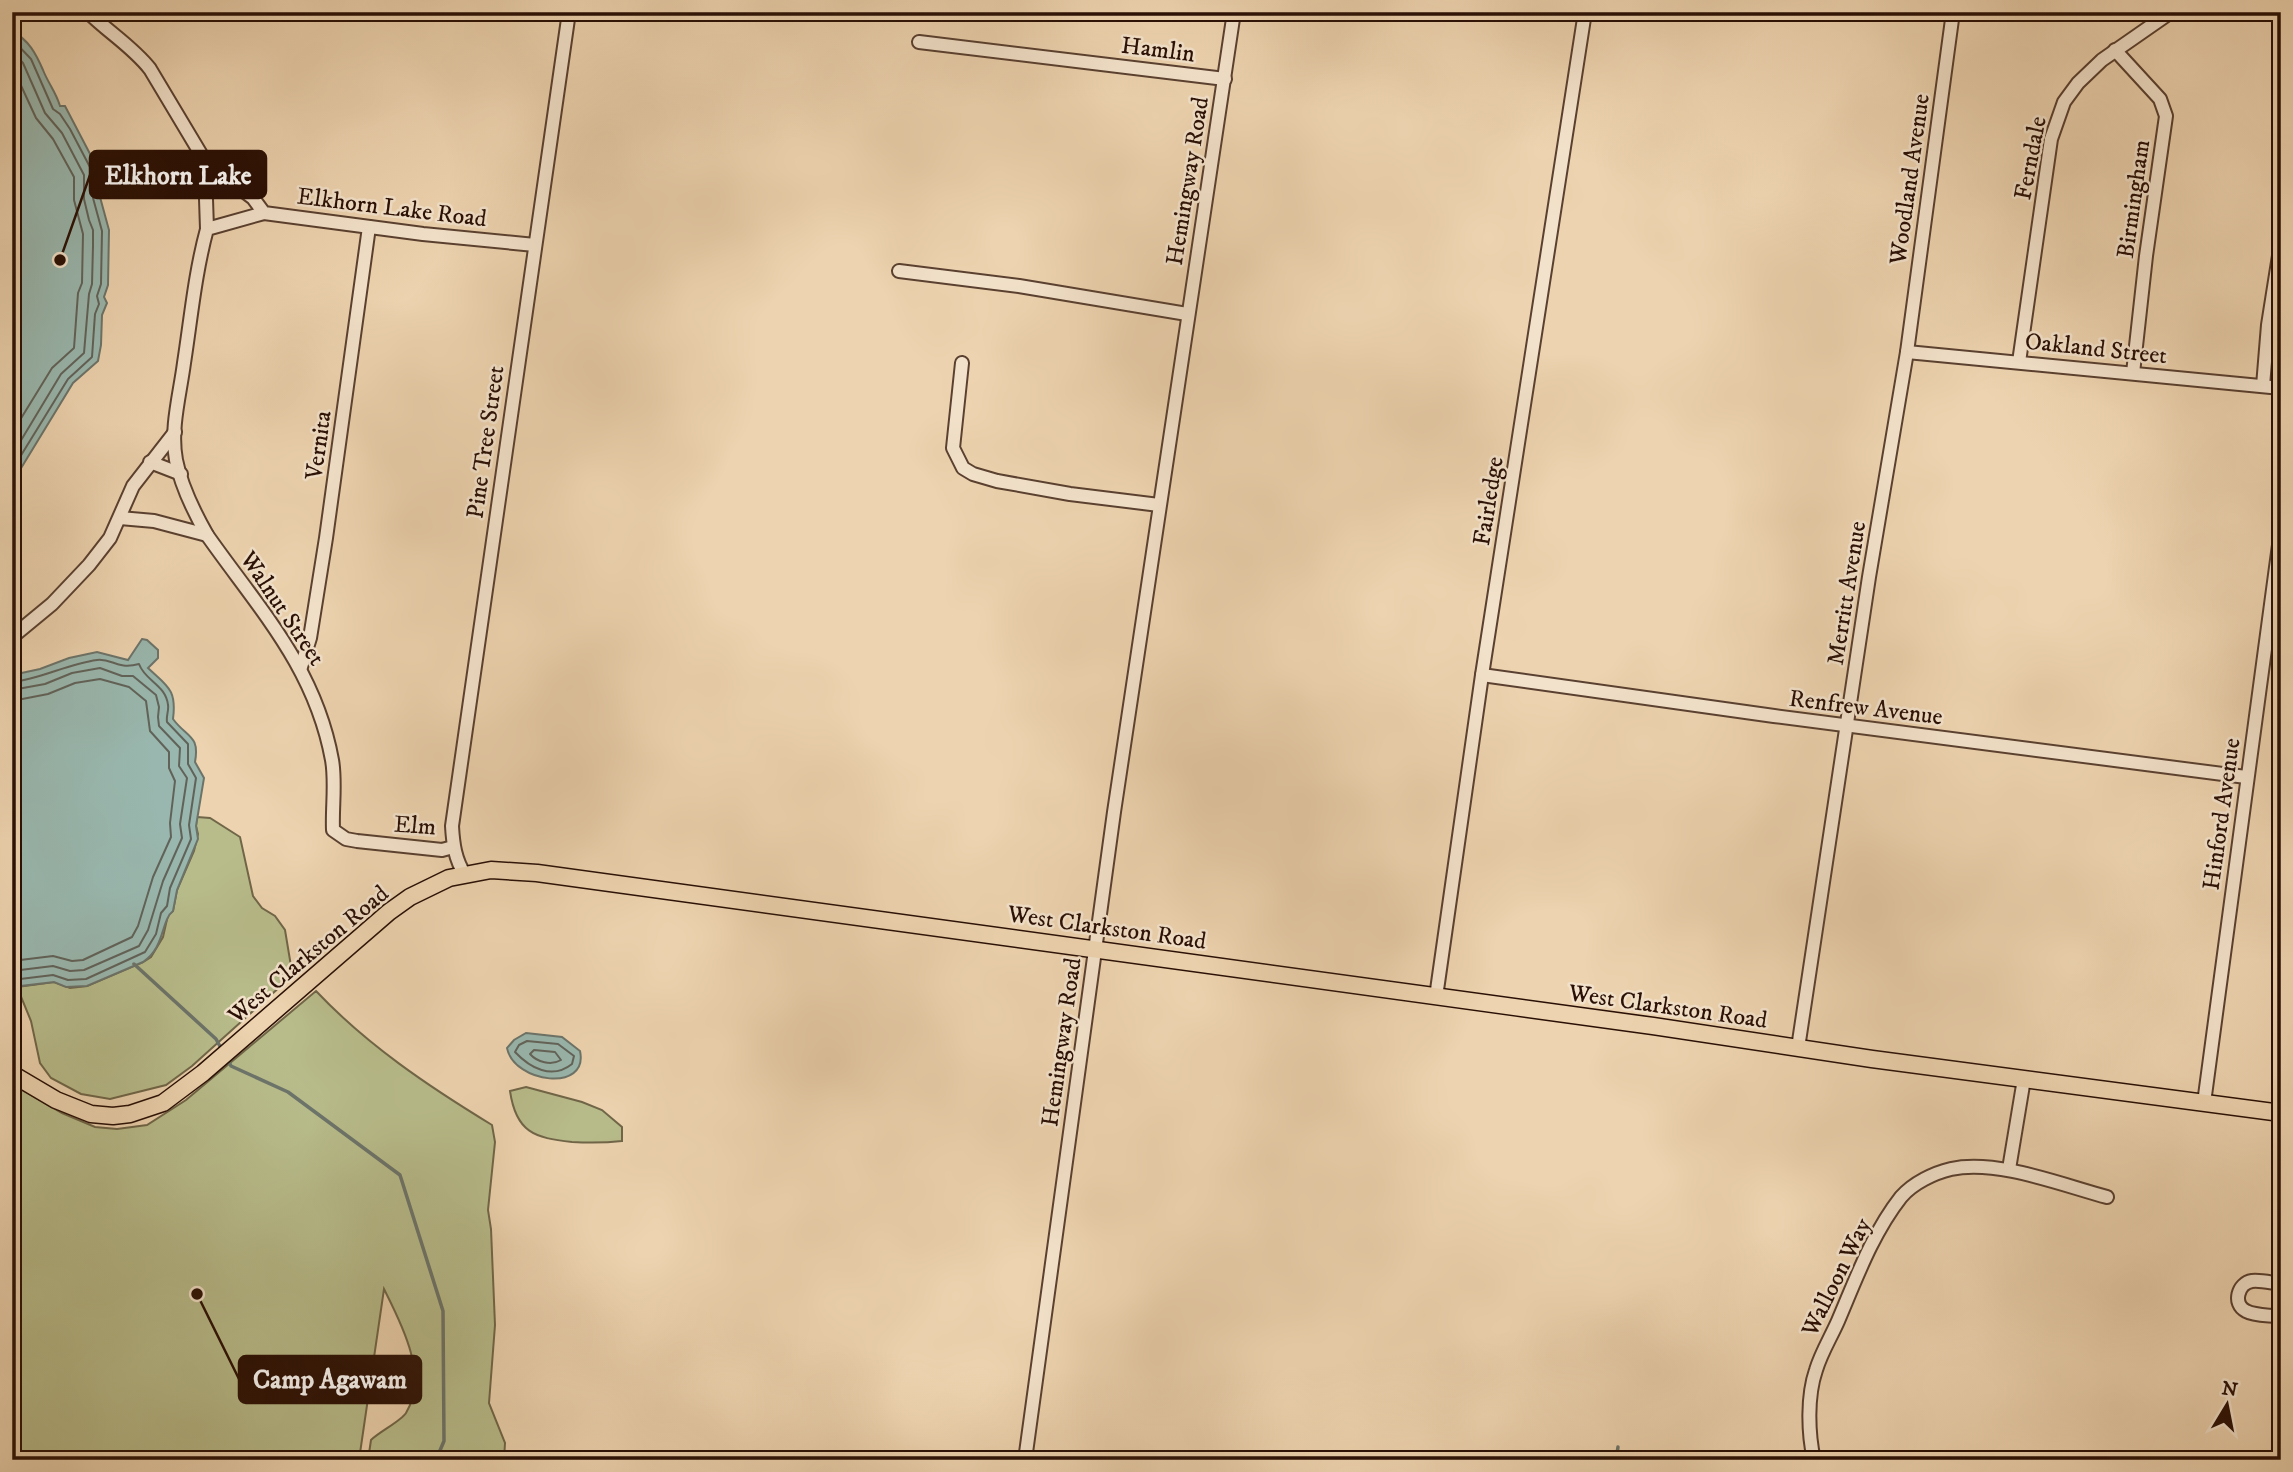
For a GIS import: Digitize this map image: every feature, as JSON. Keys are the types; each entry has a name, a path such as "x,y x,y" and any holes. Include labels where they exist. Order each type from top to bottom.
{"main road":[{"name":"West Clarkston Road","path":"12,1074 56,1100 91,1114 130,1114 163,1103 203,1073 389,912 420,891 449,878 491,870 537,873 1095,949 2281,1114"}],"street":[{"name":"Elkhorn Lake Road","path":"88,12 124,45 139,54 211,171 253,198 264,213 535,245"},
{"name":"Pine Tree Street","path":"465,875 458,864 453,847 452,826 569,12"},
{"name":"Hemingway Road","path":"1025,1460 1159,505 1234,12"},
{"name":"Fairledge","path":"1436,997 1482,675 1585,12"},
{"name":"Woodland Avenue","path":"1907,352 1953,12"},
{"name":"Ferndale","path":"2019,362 2051,139 2064,102 2078,83 2115,50 2171,12"},
{"name":"Hamlin","path":"919,42 1225,79"},
{"name":"Birmingham","path":"2115,50 2160,99 2166,116 2133,373"},
{"name":"Walnut Street","path":"211,171 206,199 207,229 195,281 174,443 181,474 196,516 207,535 292,651 313,694 333,762 333,830 346,839 375,843"},
{"path":"207,229 264,213"},
{"name":"Vernita","path":"301,667 310,638 326,538 369,226"},
{"path":"2263,386 2268,325 2281,243"},
{"path":"899,271 1019,286 1188,314"},
{"name":"Oakland Street","path":"1907,352 2281,388"},
{"name":"Merritt Avenue","path":"1798,1048 1869,577 1907,352"},
{"path":"962,363 953,448 963,468 997,481 1070,494 1159,505"},
{"path":"12,637 51,604 89,565 110,538 134,486 150,462 176,432"},
{"path":"150,462 181,474"},
{"path":"120,518 154,521 207,535"},
{"name":"Hinford Avenue","path":"2204,1103 2281,530"},
{"name":"Renfrew Avenue","path":"1482,675 2246,777"},
{"name":"Elm","path":"375,843 442,849 453,847"},
{"path":"2009,1169 2024,1079"},
{"name":"Walloon Way","path":"1814,1460 1810,1426 1816,1371 1871,1244 1902,1197 1914,1185 1949,1169 1968,1166 2009,1169 2108,1198"},
{"path":"2281,1284 2255,1280 2247,1282 2238,1295 2239,1304 2246,1311 2281,1317"}],"green space":[{"path":"197,817 210,818 240,837 253,896 262,908 275,916 285,930 292,972 282,985 192,1066 166,1085 110,1099 81,1094 51,1078 40,1063 31,1021 17,987 54,982 70,988 87,986 151,957 163,937 168,915 173,911 177,890 194,851 198,834"},
{"path":"316,991 356,1029 399,1064 492,1125 495,1142 488,1210 495,1325 489,1403 505,1443 504,1460 368,1460 371,1440 406,1413 415,1382 410,1350 384,1289 359,1460 12,1460 12,1084 62,1113 95,1127 117,1129 147,1125 186,1100"},
{"path":"526,1087 602,1110 622,1127 622,1141 572,1142 537,1135 522,1124 513,1105 510,1091"}],"water":[{"path":"12,31 35,53 60,106 65,106 100,173 100,197 109,230 108,285 104,297 107,303 102,315 98,361 73,383 12,483"},
{"path":"142,639 158,650 158,658 148,668 172,694 173,719 194,742 195,762 204,778 196,826 198,839 177,890 173,911 155,949 143,962 87,986 66,987 54,982 12,987 12,675 97,652 128,660"},
{"path":"526,1033 562,1037 580,1051 580,1064 573,1073 563,1078 536,1075 523,1069 513,1060 507,1048"}],"waterway":[{"path":"134,964 216,1039 222,1050"},
{"path":"228,1060 231,1066 288,1092 400,1175 443,1311 444,1441 436,1460"},
{"path":"1616,1460 1618,1447"}],"place":[{"name":"Elkhorn Lake","path":"60,260"},
{"name":"Camp Agawam","path":"197,1294"}]}
